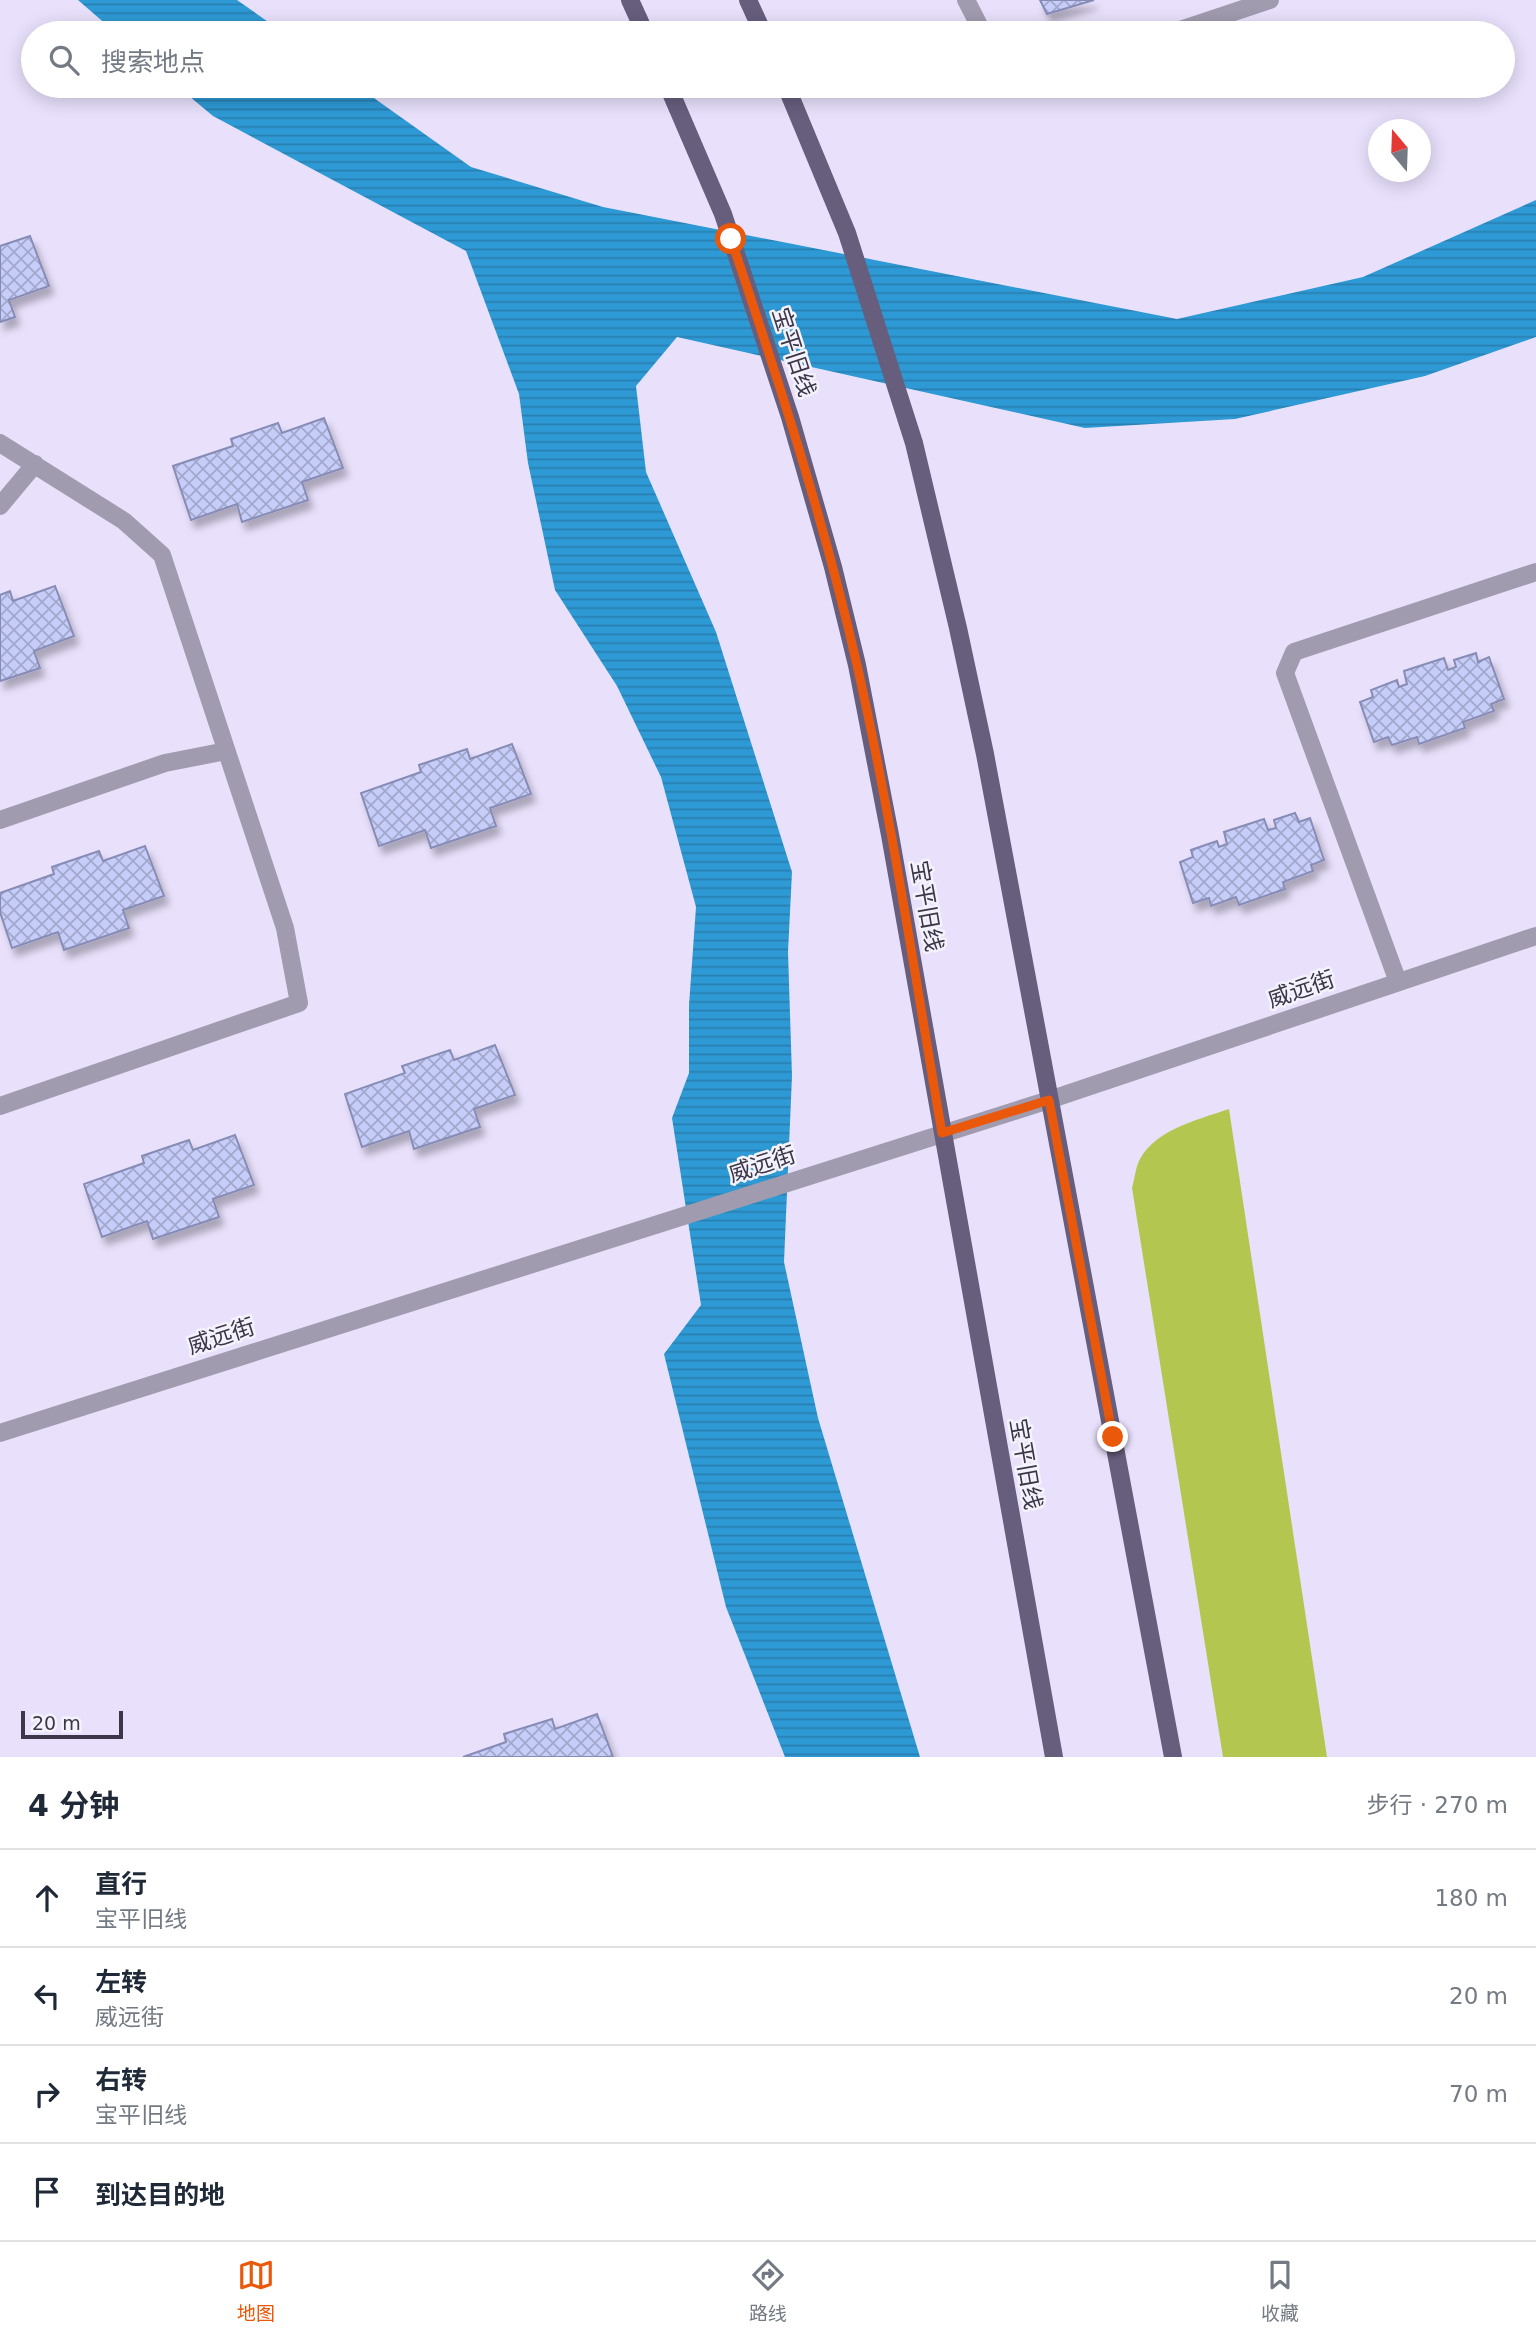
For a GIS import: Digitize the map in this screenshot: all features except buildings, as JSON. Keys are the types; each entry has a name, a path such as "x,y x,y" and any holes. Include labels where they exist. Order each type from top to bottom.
{"main road":[{"path":"630,0 640,21"},
{"path":"748,0 757,21"},
{"name":"宝平旧线","path":"673,98 723,214 790,417 858,665 1054,1757"},
{"path":"791,98 847,233 914,443 958,628 982,741 1173,1757"}],"street":[{"path":"966,0 977,21"},
{"path":"1207,21 1270,0"},
{"path":"0,443 124,521 162,555 285,928 299,1003 0,1106"},
{"path":"0,506 35,464"},
{"path":"1398,982 1285,673 1294,652 1536,572"},
{"path":"0,820 165,763 226,751"},
{"name":"威远街","path":"0,1433 1049,1100 1536,936"}],"green space":[{"path":"1229,1109 1327,1757 1223,1757 1132,1188 1143,1154 1163,1135"}],"water":[{"path":"78,0 237,0 267,21 102,21"},
{"path":"191,98 374,98 471,167 603,207 1177,319 1363,277 1536,200 1536,337 1425,376 1235,419 1085,428 677,337 636,386 646,472 716,632 792,872 788,952 792,1076 784,1262 818,1418 920,1757 785,1757 726,1607 664,1354 701,1305 672,1118 689,1073 689,1005 696,907 661,777 617,686 555,590 528,463 519,394 466,251 213,116"}],"route":[{"path":"731,239 790,417 858,665 942,1133 1049,1100 1113,1437"}]}
